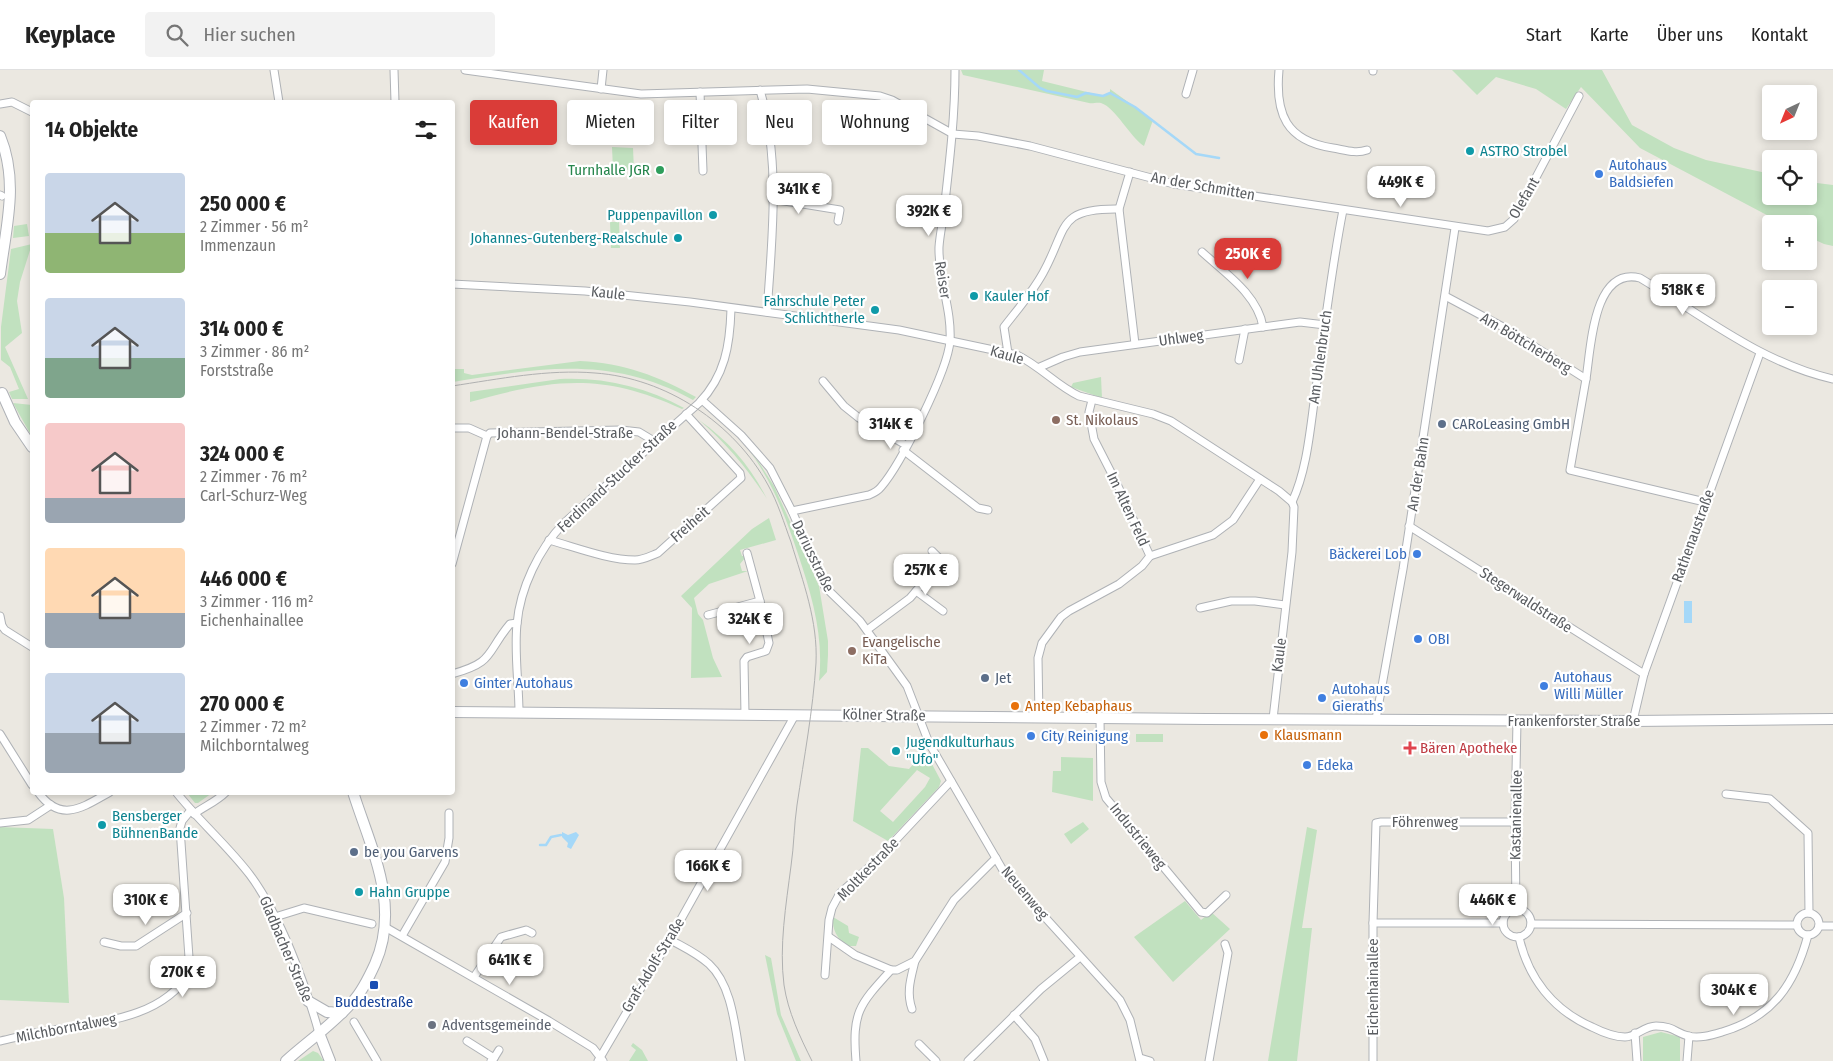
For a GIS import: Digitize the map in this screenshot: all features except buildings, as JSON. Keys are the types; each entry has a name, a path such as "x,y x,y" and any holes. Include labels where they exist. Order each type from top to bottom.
{"main road":[{"path":"0,136 8,162 11,191 0,274"},
{"path":"2,393 15,422 30,444"},
{"name":"Kölner Straße","path":"455,712 1315,720"},
{"name":"Frankenforster Straße","path":"1315,720 1633,721 1833,719"},
{"path":"286,1061 355,1000 377,959 385,928 384,895 380,870 354,795"},
{"path":"308,1001 327,1012 342,1013"},
{"path":"319,1033 330,1061"}],"street":[{"path":"274,70 279,100"},
{"path":"394,70 395,100"},
{"path":"465,70 642,94 807,89 880,96 892,100 952,134"},
{"path":"600,89 602,70"},
{"name":"Reiser","path":"792,511 872,494 884,484 937,386 946,362 950,341 939,245 952,134 956,70"},
{"path":"1186,94 1193,70"},
{"path":"1280,70 1278,84 1282,114 1295,135 1318,146 1359,153 1367,150"},
{"path":"760,90 768,118 772,151 767,312"},
{"path":"700,92 703,171"},
{"name":"Olefant","path":"1455,228 1494,231 1510,223 1518,212 1579,96"},
{"path":"0,104 12,102 30,111"},
{"name":"An der Schmitten","path":"952,134 978,136 1030,146 1174,184 1455,228"},
{"path":"1130,172 1119,209 1135,344"},
{"path":"772,199 840,210 838,221"},
{"path":"1008,353 1004,327 1042,274 1063,228 1071,217 1080,212 1096,209 1119,209"},
{"name":"Am Uhlenbruch","path":"1292,502 1303,468 1325,325 1331,272 1343,210"},
{"name":"An der Bahn","path":"1376,720 1446,297 1455,228"},
{"path":"1202,252 1252,298 1261,313 1264,326"},
{"path":"1586,379 1602,297 1610,285 1624,277 1640,278 1760,353 1797,368 1833,379"},
{"name":"Kaule","path":"455,284 611,293 899,330 1008,353 1040,368 1068,390 1092,400 1153,414 1171,421 1292,502 1295,514 1294,527 1273,719"},
{"name":"Am Böttcherberg","path":"1446,297 1505,328 1586,379 1570,470 1705,502"},
{"name":"Ferdinand-Stucker-Straße","path":"518,713 517,624 531,572 549,540 579,508 702,400 720,375 726,359 730,342 731,309"},
{"name":"Uhlweg","path":"1040,368 1063,356 1135,344 1300,322 1325,325"},
{"path":"1240,360 1245,329"},
{"name":"Rathenaustraße","path":"1633,721 1644,674 1760,353"},
{"path":"823,380 844,406 859,418 905,448 978,508 988,510"},
{"name":"Dariusstraße","path":"702,400 742,435 770,468 792,511 825,587 867,630 907,686 918,716"},
{"name":"Im Alten Feld","path":"1039,717 1038,658 1042,643 1061,617 1119,584 1142,566 1150,556 1094,439 1089,412 1092,400"},
{"name":"Freiheit","path":"549,540 598,554 635,560 646,558 658,552 730,490 741,478 740,473 686,414"},
{"path":"455,428 469,428 487,436"},
{"name":"Johann-Bendel-Straße","path":"455,553 487,436 493,431 621,430 639,432 654,441"},
{"path":"1150,556 1213,535 1233,520 1260,479"},
{"name":"Stegerwaldstraße","path":"1409,526 1644,674"},
{"path":"867,630 916,591 942,561 932,551"},
{"path":"745,715 744,662 747,657 765,652 769,643 747,553"},
{"path":"916,591 943,611"},
{"path":"708,615 725,608 760,601"},
{"path":"1200,608 1231,601 1255,601 1285,605"},
{"path":"0,616 1,627 30,646"},
{"path":"455,673 474,668 487,659 510,624 517,624"},
{"name":"Graf-Adolf-Straße","path":"600,1060 616,1028 669,939 795,715"},
{"name":"Neuenweg","path":"918,716 928,742 996,858 1014,884 1120,1000 1130,1020 1140,1060"},
{"name":"Industrieweg","path":"1100,719 1100,782 1106,798 1201,912 1207,913 1226,895"},
{"name":"Kastanienallee","path":"1516,908 1514,822 1517,720"},
{"path":"0,734 30,782"},
{"name":"Moltkestraße","path":"825,975 832,908 840,893 876,861 951,781"},
{"path":"1726,794 1770,799 1808,833 1809,913"},
{"path":"41,795 51,806 69,812 104,795"},
{"name":"Gladbacher Straße","path":"178,795 249,873 275,917 319,1033"},
{"path":"192,812 212,805 223,795"},
{"path":"0,823 28,820 51,806"},
{"name":"Milchborntalweg","path":"0,1041 39,1032 114,1020 149,1009 169,996 183,983 190,972 180,828 182,821 192,812"},
{"path":"402,936 445,862 449,838 449,813"},
{"name":"Föhrenweg","path":"1373,923 1376,823 1514,822"},
{"path":"912,1009 908,999 915,961 954,900 996,858"},
{"path":"275,917 304,908 372,924"},
{"path":"1516,908 1527,913 1531,924 1527,933 1519,937 1509,934 1503,924 1506,915 1516,908"},
{"path":"104,942 121,946 136,946 187,912"},
{"path":"1809,913 1817,917 1819,926 1815,933 1808,935 1800,932 1796,924 1799,917 1809,913"},
{"name":"Eichenhainallee","path":"1373,1061 1373,923 1503,924"},
{"path":"1531,924 1796,924"},
{"path":"1819,926 1833,926"},
{"path":"385,928 474,977 593,1048 600,1060"},
{"path":"474,977 501,937 526,930 532,933"},
{"path":"1519,937 1522,952 1534,978 1551,1000 1564,1012 1604,1033 1622,1037 1653,1026 1666,1026 1688,1036 1707,1036 1734,1028 1763,1012 1778,999 1793,980 1801,961 1808,935"},
{"path":"829,937 855,955 891,970 897,970 915,961"},
{"path":"669,939 699,956 714,970 720,979 727,993 741,1061"},
{"path":"1209,1061 1228,953 1225,944"},
{"path":"968,1061 1041,989 1080,957"},
{"path":"856,1061 855,1031 859,1010 891,970"},
{"path":"1014,1015 1035,1039 1044,1061"},
{"path":"354,1022 377,1061"},
{"path":"1635,1033 1637,1061"},
{"path":"1687,1061 1688,1036"},
{"path":"467,1041 492,1059 499,1050"},
{"path":"919,1044 936,1061"},
{"path":"1140,1060 1150,1061"}],"green space":[{"path":"961,70 1044,70 1042,81 1103,96 1110,93 1110,89 1153,120 1144,146 1133,136 1112,110 1101,103 1089,103 963,75"},
{"path":"1452,70 1602,70 1632,125 1674,148 1706,160 1762,172 1762,205 1817,205 1817,183 1833,185 1833,246 1817,241 1817,215 1767,215 1640,148 1581,87 1566,109 1536,89 1496,77 1477,95"},
{"path":"612,147 633,148 634,170 613,170"},
{"path":"610,222 619,222 620,248 611,248"},
{"path":"27,224 29,236 13,238 14,226"},
{"path":"30,244 17,301 22,333 5,347 28,399 12,399 9,392 19,389 10,367 1,360 1,327 11,249"},
{"path":"580,361 596,362 640,372 696,397 693,400 663,386 633,376 575,369 516,373 455,382 455,369 464,369 464,373 472,375"},
{"path":"1101,377 1102,398 1071,387 1073,383"},
{"path":"560,379 593,380 624,385 655,394 684,408 682,409 627,389 601,384 577,383 526,388 470,402 470,392"},
{"path":"13,403 30,405 30,433"},
{"path":"699,420 738,455 754,476 767,499 736,457"},
{"path":"745,445 774,486 819,586 828,641 828,655 827,672 819,681 820,648 816,616 803,570 788,525 770,484"},
{"path":"769,518 776,540 740,550 742,556 745,556 740,564 742,571 748,571 709,584 694,598 698,614 703,620 713,658 722,677 691,678 692,608 681,596 752,529"},
{"path":"1136,734 1163,734 1163,742 1136,742"},
{"path":"861,748 868,748 889,766 909,769 925,751 941,781 939,787 888,841 853,821","holes":["917,770 930,778 925,787 893,822 880,811"]},
{"path":"1061,757 1093,758 1093,801 1052,792 1053,771 1061,771"},
{"path":"189,795 209,795 198,803 195,803"},
{"path":"1083,822 1089,829 1071,844 1064,834"},
{"path":"0,827 53,829 64,898 69,1003 0,1000"},
{"path":"1307,827 1317,830 1302,928 1312,928 1297,1061 1268,1061"},
{"path":"1185,901 1201,920 1211,912 1230,929 1173,982 1134,937"},
{"path":"833,917 848,926 849,933 859,937 856,946 847,946 840,940 834,930"},
{"path":"765,955 771,958 781,1015 801,1061 796,1061 777,1014"},
{"path":"1661,1032 1680,1037 1680,1061 1643,1061 1643,1037"},
{"path":"633,1043 642,1050 648,1061 629,1061 636,1050 631,1046"},
{"path":"313,1051 318,1053 324,1061 298,1061"}],"water":[{"path":"1684,601 1692,601 1692,623 1684,623"},
{"path":"562,832 568,835 576,832 579,835 571,849 567,847 568,843 562,837"}],"waterway":[{"path":"1019,70 1040,88 1047,91 1077,97 1086,93 1103,96 1110,93 1135,107 1196,154 1219,158"},
{"path":"540,845 546,845 551,837 561,835"}],"tram line":[{"path":"455,386 524,375 559,372 595,373 647,384 672,394 717,424 737,442 754,463 768,485 791,542 805,587 815,632 816,663 813,698 796,813 782,955 784,985 788,1005 812,1061"}],"place":[{"name":"ASTRO Strobel","path":"1470,151"},
{"name":"Turnhalle JGR","path":"660,170"},
{"name":"Autohaus Baldsiefen","path":"1599,174"},
{"name":"Puppenpavillon","path":"713,215"},
{"name":"Johannes-Gutenberg-Realschule","path":"678,238"},
{"name":"Kauler Hof","path":"974,296"},
{"name":"Fahrschule Peter Schlichtherle","path":"875,310"},
{"name":"St. Nikolaus","path":"1056,420"},
{"name":"CARoLeasing GmbH","path":"1442,424"},
{"name":"Bäckerei Lob","path":"1417,554"},
{"name":"OBI","path":"1418,639"},
{"name":"Evangelische KiTa","path":"852,651"},
{"name":"Jet","path":"985,678"},
{"name":"Ginter Autohaus","path":"464,683"},
{"name":"Autohaus Willi Müller","path":"1544,686"},
{"name":"Autohaus Gieraths","path":"1322,698"},
{"name":"Antep Kebaphaus","path":"1015,706"},
{"name":"Klausmann","path":"1264,735"},
{"name":"City Reinigung","path":"1031,736"},
{"name":"Bären Apotheke","path":"1410,748"},
{"name":"Jugendkulturhaus \"Ufo\"","path":"896,751"},
{"name":"Edeka","path":"1307,765"},
{"name":"Bensberger BühnenBande","path":"102,825"},
{"name":"be you Garvens","path":"354,852"},
{"name":"Hahn Gruppe","path":"359,892"},
{"name":"Buddestraße","path":"374,985"},
{"name":"Adventsgemeinde","path":"432,1025"}]}
